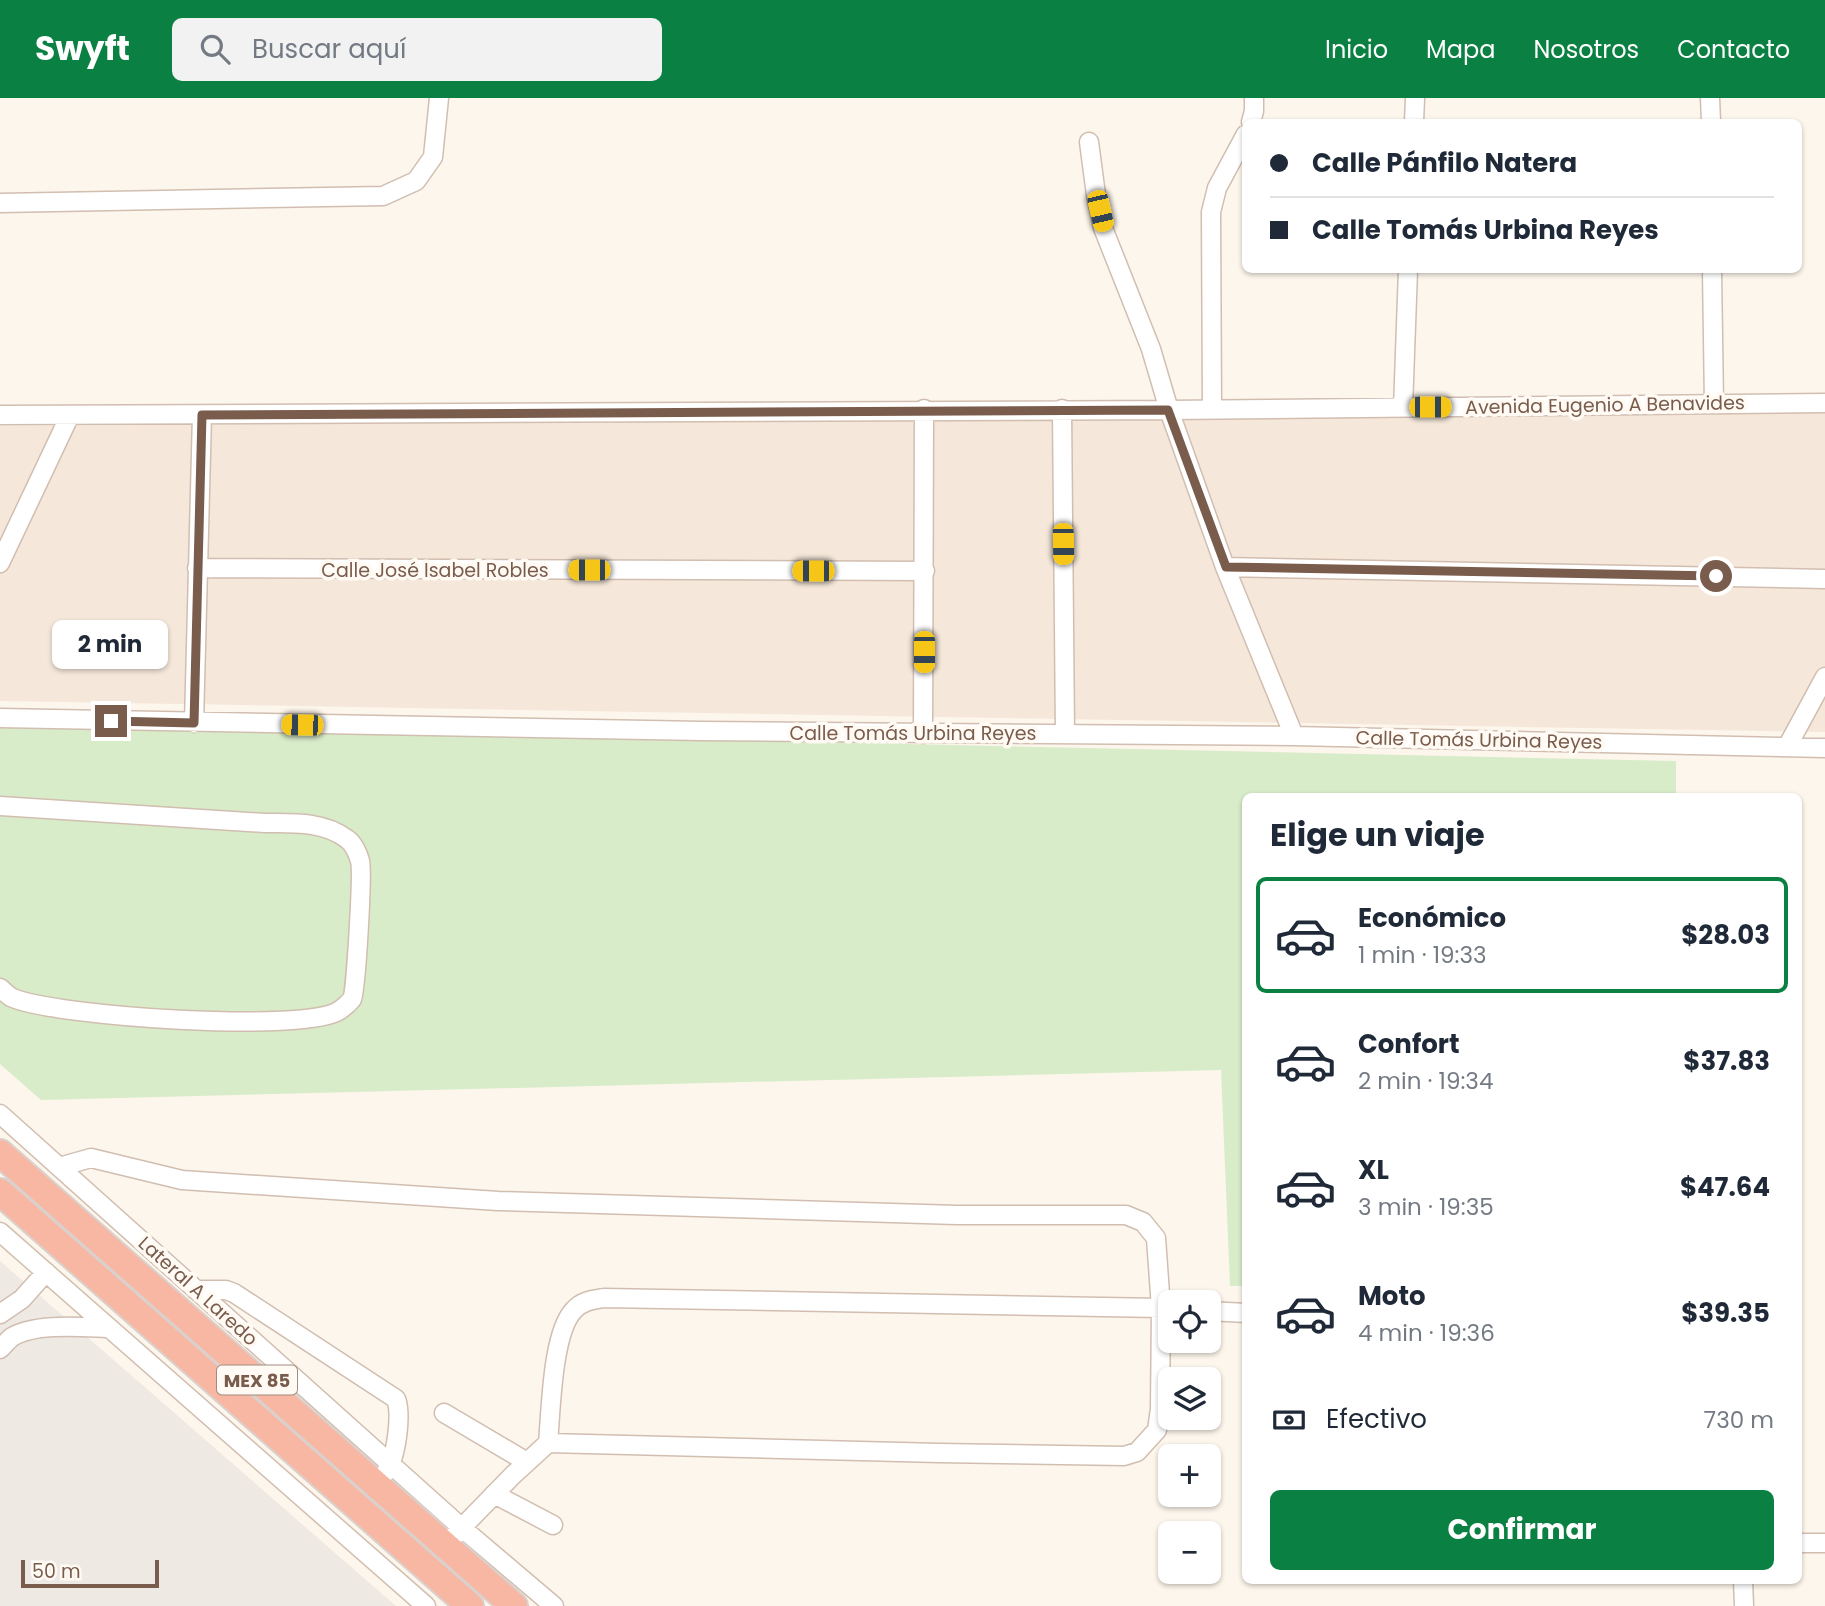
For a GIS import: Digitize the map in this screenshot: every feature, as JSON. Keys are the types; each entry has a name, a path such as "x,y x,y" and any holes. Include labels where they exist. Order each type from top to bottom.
{"highway":[{"name":"MEX 85","path":"0,1153 384,1474 453,1536 514,1606"},
{"name":"MEX 85","path":"0,1192 470,1606"}],"street":[{"path":"0,203 383,196 416,181 433,157 439,98"},
{"path":"1252,119 1254,98"},
{"path":"1414,119 1415,98"},
{"path":"1710,98 1711,119"},
{"path":"1212,409 1211,212 1217,188 1242,141"},
{"path":"1089,142 1103,228 1151,349 1168,410 1226,567 1294,736"},
{"path":"1403,408 1408,273"},
{"path":"1712,273 1714,404"},
{"name":"Avenida Eugenio A Benavides","path":"0,415 1168,410 1825,402"},
{"path":"923,734 924,410"},
{"path":"1062,410 1065,734"},
{"path":"0,563 69,415"},
{"path":"194,723 202,415"},
{"path":"1226,567 1825,579"},
{"name":"Calle José Isabel Robles","path":"197,568 925,571"},
{"path":"1787,747 1825,677"},
{"name":"Calle Tomás Urbina Reyes","path":"0,718 923,734 1294,736 1825,748"},
{"path":"0,806 265,823 299,822 327,828 348,839 361,863 356,973 352,999 340,1011 327,1016 301,1019 179,1021 61,1008 12,998 0,988"},
{"name":"Lateral A Laredo","path":"0,1114 196,1290 384,1474"},
{"path":"59,1167 91,1158 181,1180 498,1201 957,1215 1126,1216 1143,1222 1156,1238 1163,1290"},
{"path":"0,1232 106,1328 426,1606"},
{"path":"46,1272 22,1299 0,1317 6,1343 57,1328 106,1328"},
{"path":"196,1290 226,1290 234,1293 396,1399 398,1425 384,1474"},
{"path":"554,1606 453,1536 548,1443 557,1352 564,1325 573,1310 586,1301 604,1298 1158,1308"},
{"path":"1221,1312 1242,1313"},
{"path":"548,1443 1124,1456 1137,1452 1157,1430 1163,1353"},
{"path":"444,1412 527,1462"},
{"path":"494,1494 553,1525"},
{"path":"1802,1543 1825,1543"},
{"path":"1743,1584 1744,1606"}],"shaded area":[{"path":"1825,413 1825,732 0,701 0,426"},
{"path":"0,1261 396,1606 0,1606"}],"green space":[{"path":"0,724 1676,761 1676,793 1242,793 1242,1286 1230,1286 1221,1070 41,1100 0,1064"}],"route":[{"path":"111,721 194,723 202,415 1168,410 1226,567 1716,576"}]}
